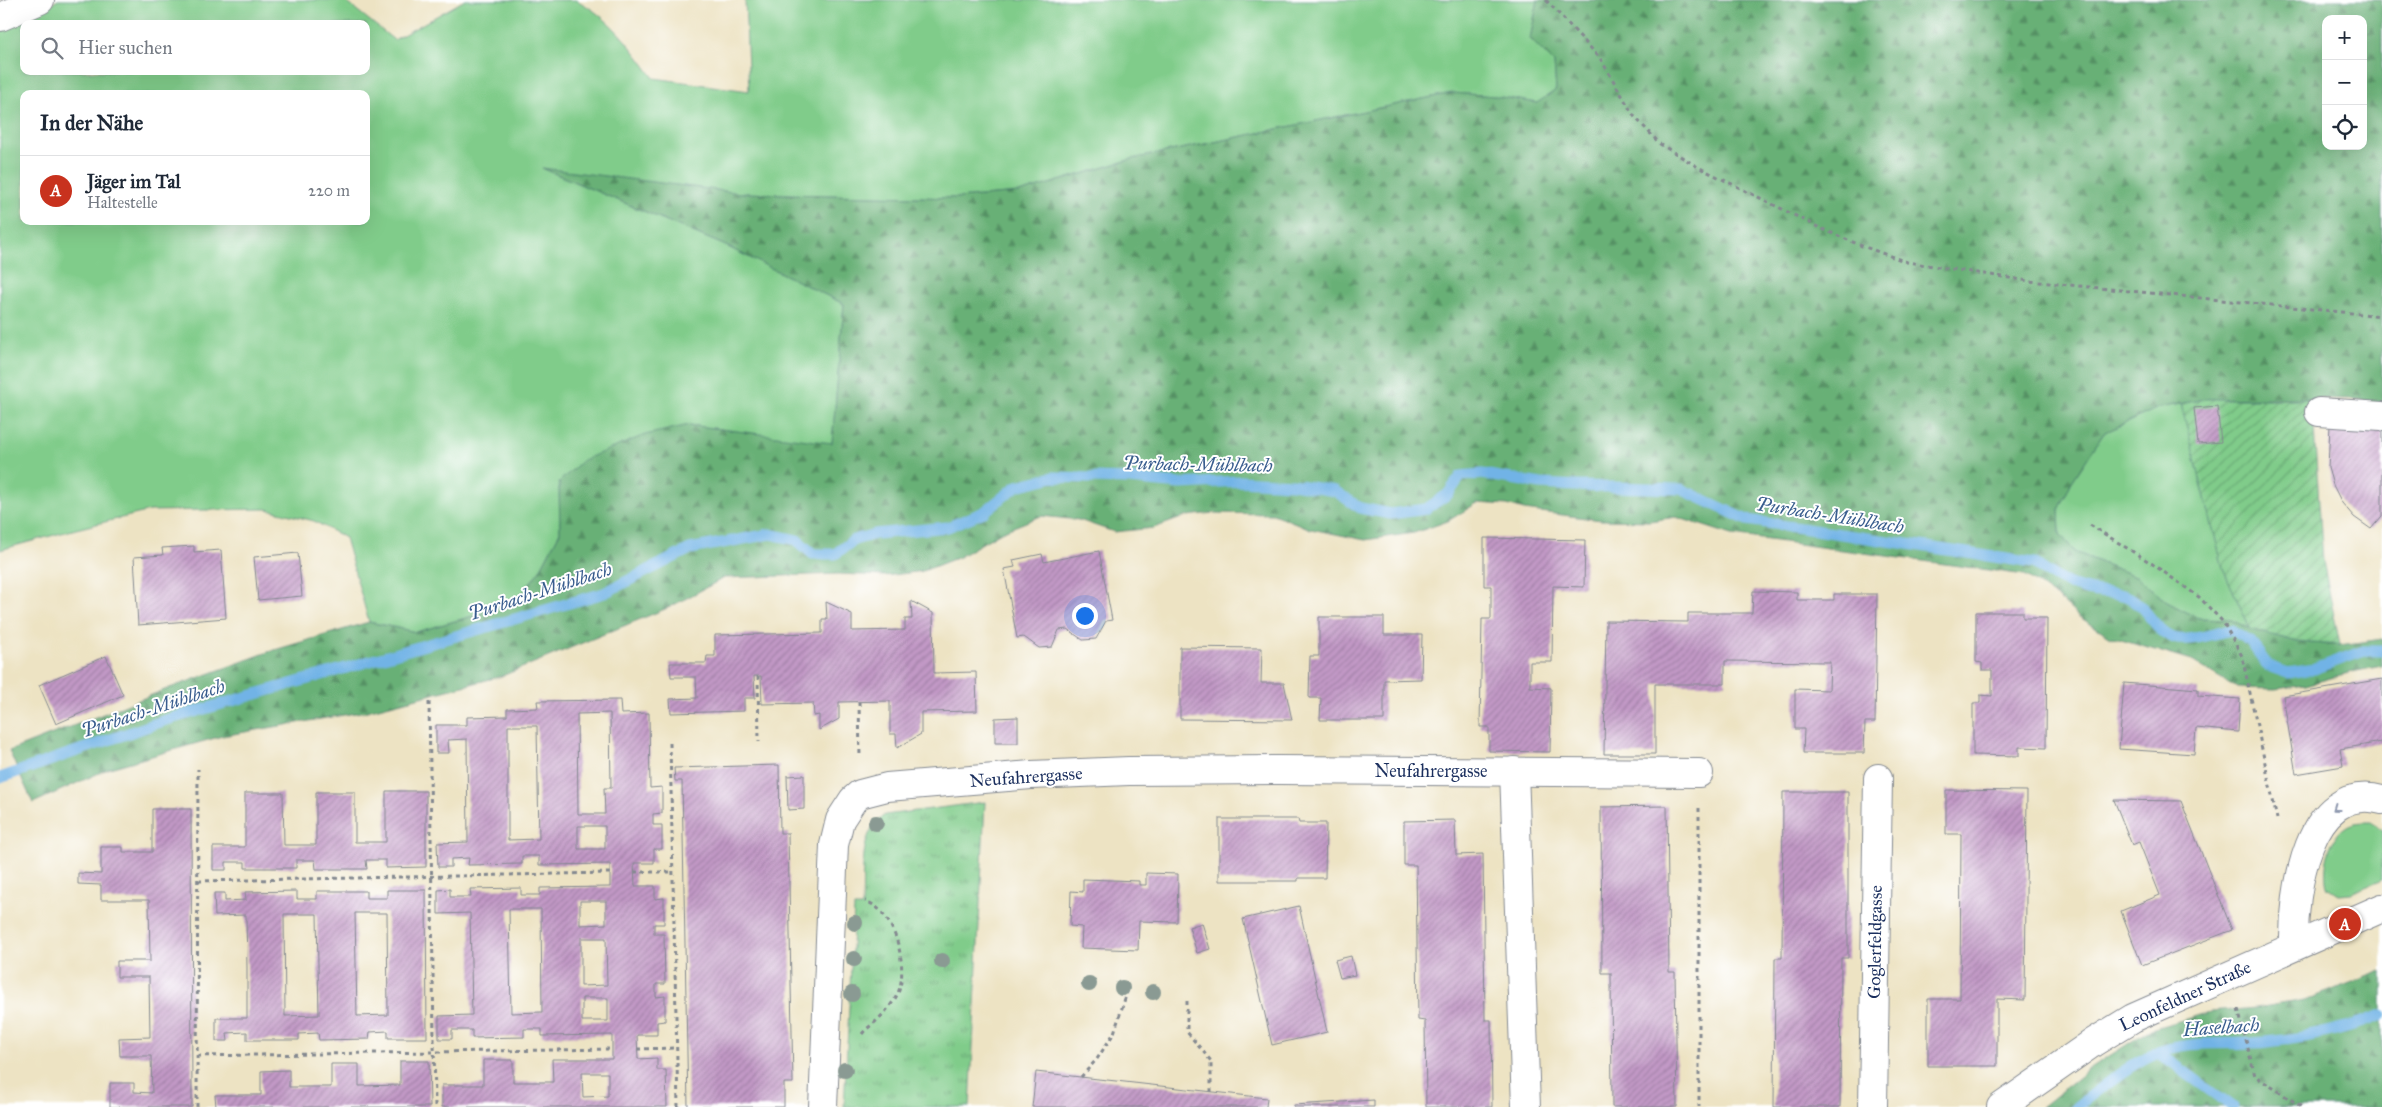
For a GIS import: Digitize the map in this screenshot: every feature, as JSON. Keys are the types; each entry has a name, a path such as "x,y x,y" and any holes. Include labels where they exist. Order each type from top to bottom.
{"street":[{"path":"0,18 40,0"},
{"path":"2320,412 2382,416"},
{"name":"Neufahrergasse","path":"823,1107 834,845 840,820 852,800 860,794 887,787 1031,775 1129,771 1699,773"},
{"path":"1514,771 1526,1107"},
{"name":"Goglerfeldgasse","path":"1872,1107 1878,778"},
{"path":"2294,945 2296,894 2314,835 2324,819 2335,807 2348,800 2359,797 2382,800"},
{"name":"Leonfeldner Straße","path":"2001,1107 2094,1042 2133,1018 2294,945 2382,908"}],"path":[{"path":"1546,0 1600,58 1634,116 1660,144 1698,167 1820,228 1862,246 1907,262 2030,281 2382,316"},
{"path":"2090,525 2151,562 2199,597 2222,622 2242,656 2277,819"},
{"path":"758,676 759,742"},
{"path":"429,702 435,1107"},
{"path":"860,702 860,760"},
{"path":"670,743 678,1107"},
{"path":"197,1107 198,769"},
{"path":"1699,773 1699,1107"},
{"path":"634,872 673,872"},
{"path":"198,881 610,873"},
{"path":"857,899 869,902 882,911 892,925 899,946 901,971 898,992 885,1012 862,1032 862,1042"},
{"path":"1081,1077 1097,1059 1114,1033 1128,989"},
{"path":"1187,1001 1187,1032 1210,1061 1211,1092"},
{"path":"2243,1027 2255,1076 2302,1107"},
{"path":"637,1049 676,1048"},
{"path":"197,1056 612,1049"}],"green space":[{"path":"58,0 344,0 369,20 20,20 20,75 370,75 370,21 394,40 465,0 576,0 599,15 620,34 654,78 749,91 745,0 1538,0 1530,39 1554,63 1556,91 1537,103 1495,96 1452,93 1132,159 1019,193 958,198 740,193 544,169 726,246 844,304 832,444 689,425 559,482 560,532 540,570 521,595 480,614 416,632 369,622 345,538 314,521 267,509 150,511 0,550 0,27 36,13"},
{"path":"1538,0 2382,0 2382,404 2355,399 2205,399 2158,408 2104,433 2071,483 2059,510 2060,534 2075,552 2137,577 2167,602 2198,618 2229,619 2250,629 2298,642 2340,645 2382,639 2382,666 2306,685 2275,689 2237,688 2192,661 2111,637 2078,616 2059,599 2025,575 1732,535 1676,517 1650,521 1601,520 1524,510 1507,505 1477,503 1448,521 1414,533 1365,540 1311,529 1273,514 1213,513 1187,516 1154,528 1114,532 1079,520 1041,516 1001,532 959,557 923,571 885,576 838,574 724,578 670,607 502,676 367,711 222,736 110,768 33,803 9,751 167,689 271,651 369,622 416,632 480,614 521,595 540,570 560,532 559,482 583,460 645,435 689,425 832,443 844,304 726,246 542,168 740,193 958,198 1019,193 1132,159 1452,93 1495,96 1537,103 1556,90 1554,63 1530,39"},
{"path":"2205,399 2312,399 2323,561 2340,645 2298,642 2250,629 2223,568 2181,404"},
{"path":"2181,404 2223,568 2250,629 2229,619 2198,618 2167,602 2137,577 2075,552 2060,534 2059,510 2071,483 2104,433 2158,408"},
{"path":"985,802 970,1107 844,1107 854,907 862,907 864,856 870,832 876,822 885,815"},
{"path":"2361,822 2371,822 2382,829 2382,880 2351,893 2338,894 2327,887 2326,879 2327,859 2334,840 2346,826"},
{"path":"2382,971 2382,1107 2041,1107 2089,1069 2151,1029 2210,1012 2256,1008 2305,1000"}],"building":[{"path":"2217,406 2221,442 2198,444 2194,408"},
{"path":"2330,425 2382,428 2382,516 2371,529 2354,517 2342,503 2333,485 2328,468"},
{"path":"1484,538 1585,540 1584,587 1553,586 1552,662 1530,662 1530,687 1551,688 1550,752 1489,751 1489,727 1480,727 1482,619 1491,619 1491,586 1484,586"},
{"path":"194,546 194,552 221,550 226,618 138,625 134,557 163,555 162,548"},
{"path":"1099,551 1112,620 1106,621 1096,639 1083,640 1067,629 1059,630 1052,647 1039,648 1024,637 1017,638 1004,569 1015,567 1013,560 1042,554 1044,562"},
{"path":"298,553 302,596 258,600 254,557"},
{"path":"1753,591 1797,592 1797,600 1834,600 1834,594 1877,594 1875,722 1865,722 1864,753 1803,753 1804,729 1795,729 1795,689 1829,690 1830,662 1725,661 1725,684 1655,684 1655,754 1604,754 1606,621 1688,622 1688,613 1752,613"},
{"path":"911,601 933,613 934,673 976,672 977,711 921,712 921,734 897,748 896,734 890,734 890,701 839,702 839,719 819,730 819,715 814,716 813,703 762,704 761,676 754,676 755,698 744,698 744,711 671,713 670,699 697,698 696,677 671,677 670,663 706,663 707,656 715,656 715,635 822,633 822,619 827,619 826,602 852,614 852,631 905,630 905,619 912,619"},
{"path":"1976,612 2023,612 2023,618 2047,618 2046,748 2019,747 2019,756 1973,755 1973,703 1980,703 1980,695 1992,696 1992,670 1982,670 1982,663 1976,662"},
{"path":"1319,617 1384,617 1384,635 1422,635 1421,679 1384,680 1384,720 1320,720 1321,698 1309,698 1310,656 1319,656"},
{"path":"1180,647 1262,648 1261,683 1284,683 1292,720 1180,719"},
{"path":"106,656 123,695 56,724 39,685"},
{"path":"2382,679 2382,742 2340,749 2343,766 2296,774 2283,696"},
{"path":"2124,683 2198,689 2198,696 2240,699 2238,732 2196,728 2194,754 2119,749"},
{"path":"620,700 621,714 649,713 650,788 662,787 662,813 653,814 653,825 662,825 662,849 654,849 654,863 634,863 635,886 655,886 655,899 664,898 664,924 654,924 654,934 664,934 665,984 656,984 656,997 665,996 665,1021 657,1022 657,1035 637,1035 638,1059 657,1058 657,1070 666,1070 667,1107 442,1107 442,1085 483,1085 483,1060 513,1060 513,1082 553,1082 552,1059 612,1059 612,1035 542,1036 542,1029 524,1029 524,1037 472,1038 472,1030 452,1030 452,1039 439,1039 439,1016 472,1015 470,913 438,914 438,890 450,889 450,897 471,897 470,889 521,888 521,895 540,895 540,888 610,887 610,864 539,865 539,856 522,856 522,864 468,865 469,858 451,859 451,867 438,867 437,843 468,842 467,739 448,740 449,753 436,753 436,725 467,725 467,717 507,716 507,709 538,708 537,701","holes":["610,713 611,788 604,788 605,814 578,814 577,714","508,726 537,726 539,839 508,840","578,826 605,826 605,849 578,849","580,901 606,901 606,924 580,925","509,909 541,909 542,1012 511,1013","581,938 606,938 607,985 581,986","582,998 608,998 608,1021 582,1021","582,1073 608,1073 608,1096 583,1097"]},
{"path":"1018,717 1018,743 995,743 995,718"},
{"path":"779,765 780,833 788,833 793,1083 784,1083 784,1107 688,1107 682,781 675,781 674,768"},
{"path":"804,775 804,809 788,810 787,776"},
{"path":"1946,790 2027,791 2025,1000 1997,999 1997,1066 1928,1066 1928,999 1960,999 1961,834 1946,834"},
{"path":"386,791 426,791 426,867 386,868 386,860 366,860 367,869 316,869 315,860 296,860 296,868 245,868 245,862 226,862 226,870 213,870 213,847 245,847 245,793 283,793 284,845 316,845 316,792 355,792 355,842 386,842"},
{"path":"1783,792 1848,792 1848,958 1841,958 1840,1107 1774,1107 1775,958 1782,958"},
{"path":"2114,800 2181,801 2232,930 2142,965 2121,911 2160,895 2139,842 2132,845"},
{"path":"1667,806 1669,972 1675,972 1677,1107 1612,1107 1611,973 1602,973 1601,807"},
{"path":"152,809 191,809 192,1107 110,1107 110,1083 134,1083 134,1092 152,1093 151,1056 120,1056 119,1038 150,1037 149,977 117,977 117,961 150,961 149,900 101,900 101,885 78,884 78,873 101,874 101,847 123,847 123,852 152,852"},
{"path":"1219,819 1298,819 1299,823 1326,823 1325,878 1298,878 1298,881 1219,881"},
{"path":"1455,820 1456,855 1483,854 1485,1020 1491,1020 1492,1107 1426,1107 1425,1021 1418,1020 1416,865 1404,865 1404,821"},
{"path":"1146,873 1178,874 1177,922 1139,921 1138,950 1081,948 1082,927 1070,926 1071,891 1083,892 1083,879 1139,881 1139,885 1146,885"},
{"path":"387,890 426,890 427,1038 388,1038 388,1031 370,1032 369,1039 319,1040 318,1033 299,1034 299,1040 247,1040 247,1032 227,1033 228,1041 216,1041 216,1018 247,1018 247,967 246,915 215,916 214,893 225,893 225,901 246,900 245,892 297,891 297,899 317,899 317,891 366,891 366,898 387,898","holes":["355,913 387,913 388,1015 357,1016","284,914 317,914 319,1015 285,1016"]},
{"path":"1299,906 1327,1032 1272,1045 1243,919"},
{"path":"1202,923 1210,949 1197,953 1189,927"},
{"path":"1351,956 1355,975 1340,978 1335,960"},
{"path":"400,1061 429,1061 430,1107 216,1107 215,1095 261,1095 261,1071 289,1070 289,1087 331,1087 331,1064 359,1064 359,1086 400,1085"},
{"path":"1036,1072 1267,1098 1266,1107 1032,1107"},
{"path":"1374,1100 1374,1107 1294,1107 1294,1105"}],"waterway":[{"name":"Purbach-Mühlbach","path":"0,778 163,721 604,593 690,549 770,534 797,540 813,554 835,554 854,540 875,534 948,527 984,512 1017,486 1053,477 1129,479 1180,484 1241,481 1292,484 1335,491 1360,508 1391,514 1426,509 1448,494 1461,476 1482,474 1541,484 1681,489 1747,520 2034,563 2054,577 2076,587 2126,596 2140,606 2157,626 2170,637 2191,639 2231,630 2250,641 2268,666 2288,673 2314,669 2364,651 2382,651"},
{"name":"Haselbach","path":"2076,1107 2126,1069 2158,1052 2199,1044 2253,1043 2296,1038 2340,1029 2382,1015"},
{"path":"2157,1052 2233,1107"}],"place":[{"name":"Jäger im Tal","path":"2345,924"}]}
